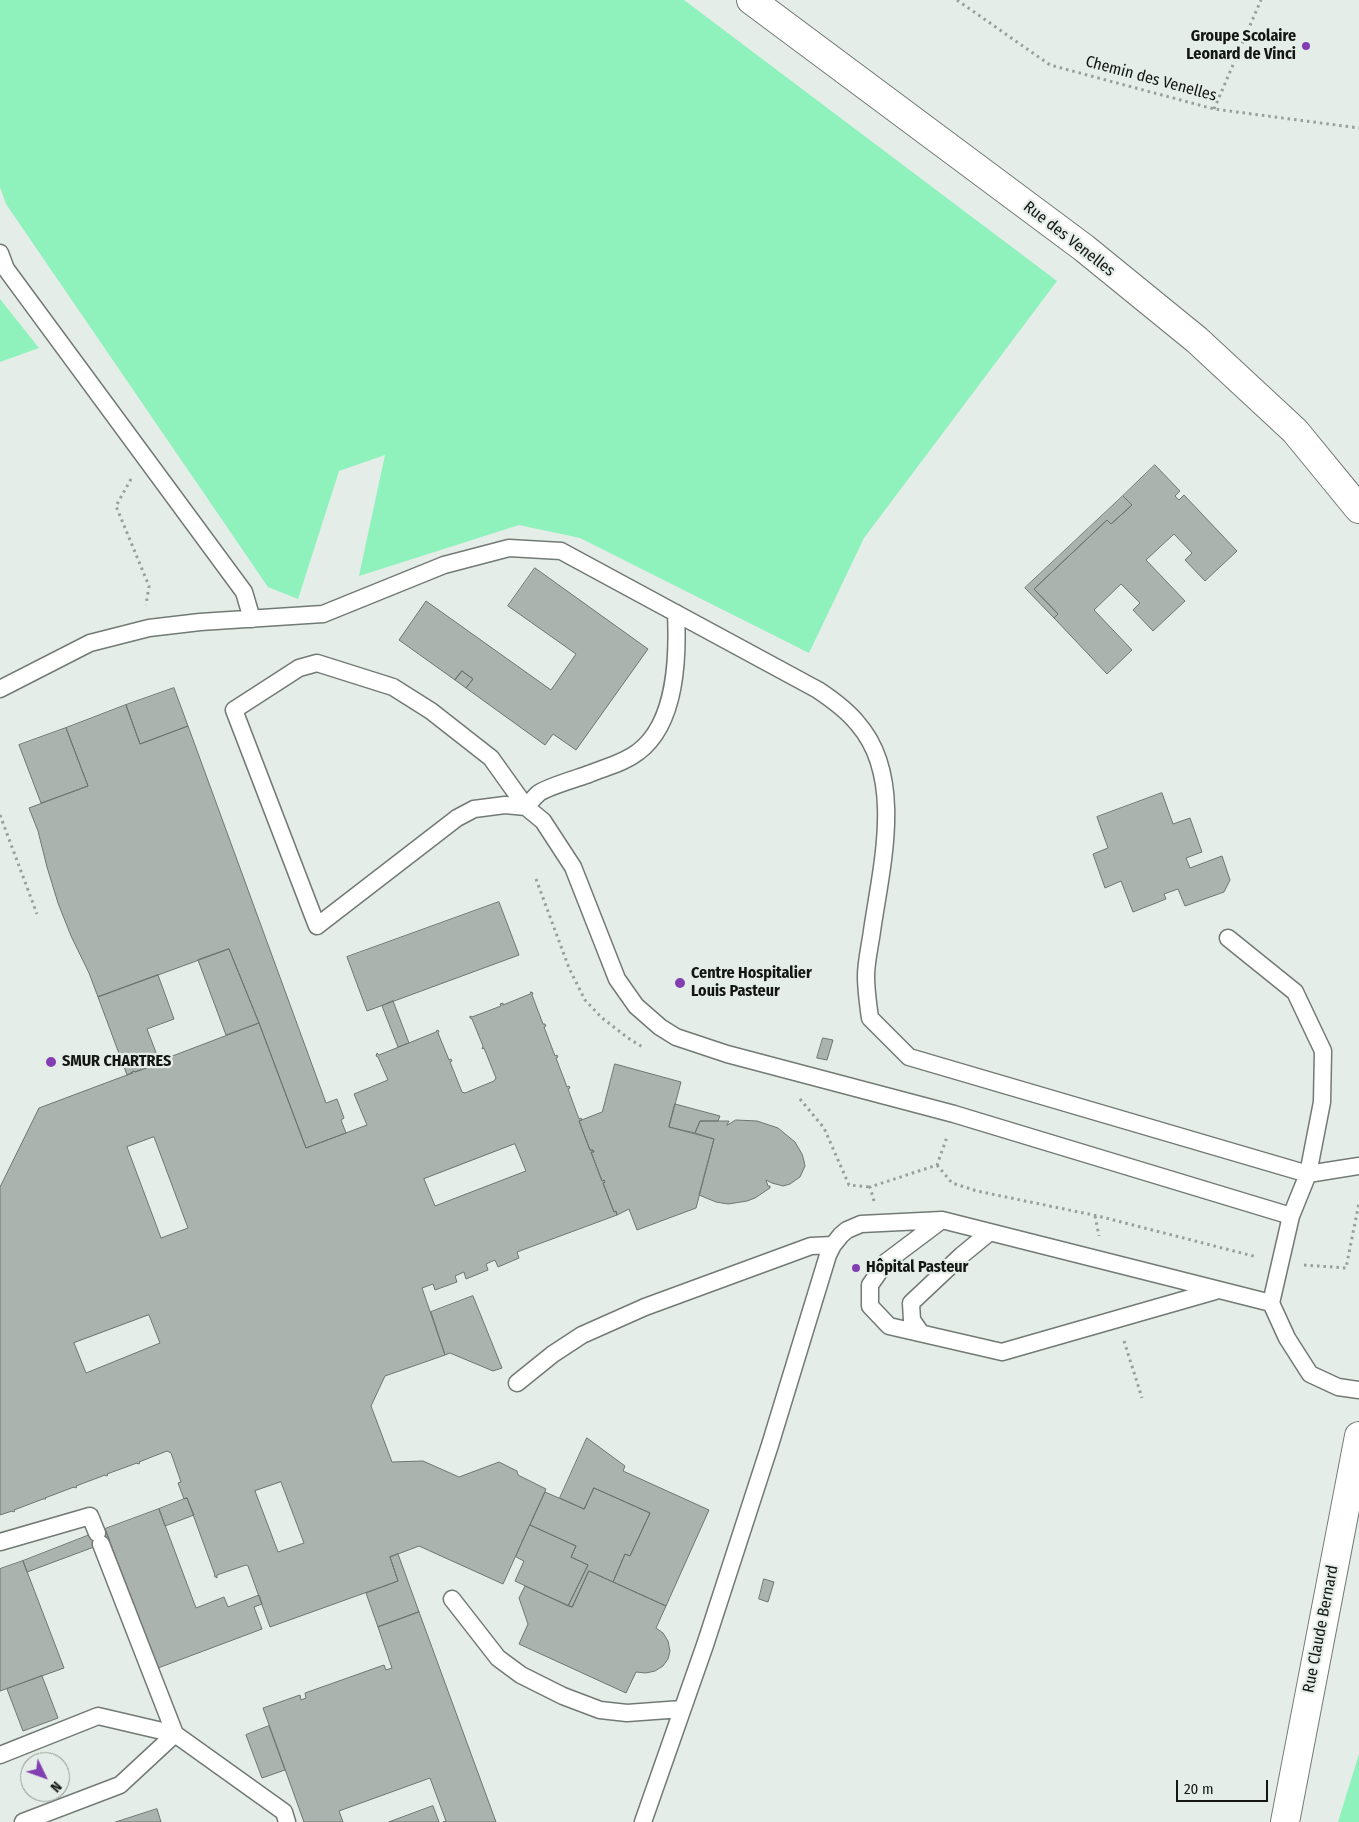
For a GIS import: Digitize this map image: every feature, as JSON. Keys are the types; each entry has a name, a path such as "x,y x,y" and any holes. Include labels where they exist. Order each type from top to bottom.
{"street":[{"name":"Rue des Venelles","path":"752,0 1084,248 1196,340 1296,431 1359,509"},
{"name":"Rue Claude Bernard","path":"1285,1822 1359,1436"}],"lane":[{"path":"0,253 6,269 244,592 252,619"},
{"path":"0,689 90,643 149,628 323,614 444,566 509,548 561,551 818,690 833,700 860,725 870,741 880,766 885,792 887,824 866,975 870,1018 909,1057 1308,1174 1359,1166"},
{"path":"526,807 540,792 624,760 639,751 655,734 670,699 678,648 676,613"},
{"path":"526,807 494,806 474,810 456,818 317,926 234,710 299,668 317,663 393,687 432,711 491,758 526,807 543,821 573,867 617,979 636,1006 676,1037 727,1054 954,1114 1292,1216"},
{"path":"1228,938 1296,992 1323,1051 1322,1102 1308,1174 1292,1216 1271,1303 1287,1338 1310,1374 1338,1388 1359,1390"},
{"path":"643,1822 760,1474 833,1245 847,1230 860,1224 878,1222 942,1220 1271,1303"},
{"path":"942,1220 886,1262 870,1285 870,1306 889,1326 1002,1352 1217,1290"},
{"path":"921,1333 912,1320 911,1303 962,1254 990,1232"},
{"path":"517,1383 553,1354 582,1335 645,1307 811,1246 833,1245"},
{"path":"0,1542 90,1516 175,1734"},
{"path":"452,1599 498,1658 529,1680 600,1710 627,1713 682,1709"},
{"path":"0,1755 98,1716 175,1734 284,1812 287,1822"},
{"path":"22,1822 120,1785 175,1734"}],"path":[{"name":"Chemin des Venelles","path":"957,0 1050,65 1214,109 1359,128"},
{"path":"1214,109 1261,0"},
{"path":"144,454 116,506 149,586 146,603 149,628"},
{"path":"0,816 37,914"},
{"path":"793,1096 801,1100 824,1128 849,1185 870,1187 937,1165"},
{"path":"937,1165 954,1114"},
{"path":"937,1165 952,1183 977,1191 1098,1216 1280,1263 1346,1268 1359,1204"},
{"path":"870,1187 878,1222"}],"green space":[{"path":"0,0 684,0 1057,281 864,538 809,653 580,538 519,525 359,576 385,455 339,471 298,599 268,587 6,204 0,187"},
{"path":"0,299 39,348 0,362"},
{"path":"1359,1754 1359,1822 1338,1822"}],"building":[{"path":"1155,465 1180,491 1175,496 1179,500 1184,495 1237,551 1205,581 1185,560 1192,553 1174,534 1146,560 1185,601 1153,631 1133,610 1140,603 1121,584 1094,610 1132,650 1107,674 1054,618 1058,614 1034,589 1107,520 1111,524 1132,505 1123,496"},
{"path":"1123,496 1132,505 1111,524 1107,520 1034,589 1058,614 1054,618 1025,588"},
{"path":"535,568 648,649 576,750 553,734 545,745 466,688 473,679 462,671 455,680 399,640 426,601 551,690 576,654 508,606"},
{"path":"462,671 473,679 466,688 455,680"},
{"path":"174,688 188,726 140,744 126,705"},
{"path":"126,705 140,744 188,726 326,1103 337,1099 344,1118 341,1120 346,1133 306,1148 229,949 98,997 58,903 38,831 29,808 88,786 66,728"},
{"path":"66,728 88,786 41,803 19,745"},
{"path":"1162,793 1173,824 1190,818 1202,852 1186,858 1190,868 1222,856 1230,880 1224,892 1185,906 1178,889 1164,894 1166,899 1133,912 1121,881 1105,888 1093,854 1108,848 1097,817"},
{"path":"499,902 519,955 367,1011 347,957"},
{"path":"229,949 259,1023 226,1035 198,960"},
{"path":"158,975 174,1019 147,1029 160,1063 127,1075 98,997"},
{"path":"531,992 533,993 532,995 543,1024 546,1026 544,1027 555,1056 557,1055 558,1057 556,1058 567,1087 569,1086 570,1088 568,1089 579,1119 581,1118 582,1120 579,1121 590,1150 594,1152 591,1152 602,1181 604,1180 605,1182 603,1183 614,1212 616,1211 617,1215 517,1252 519,1258 498,1267 495,1260 486,1264 488,1270 466,1279 464,1272 455,1276 457,1282 435,1290 433,1284 422,1288 445,1355 385,1376 371,1406 392,1462 423,1461 459,1477 499,1462 517,1471 518,1475 546,1489 503,1584 419,1546 390,1557 398,1581 270,1627 248,1566 246,1565 217,1575 217,1578 214,1576 187,1498 184,1499 178,1483 181,1482 171,1453 167,1451 13,1512 0,1515 0,1187 39,1108 134,1071 163,1062 162,1060 259,1023 306,1148 367,1125 354,1094 388,1080 376,1056 377,1053 379,1055 437,1030 449,1060 451,1059 452,1061 450,1062 462,1092 465,1093 494,1081 496,1078 484,1048 482,1049 483,1046 470,1016 472,1017 501,1006 500,1004 503,1003 503,1005","holes":["154,1137 188,1228 161,1238 127,1147","515,1144 526,1171 435,1206 424,1179","149,1315 160,1343 86,1373 74,1343","281,1482 304,1543 278,1552 255,1491"]},
{"path":"393,1001 409,1043 398,1047 382,1006"},
{"path":"823,1038 833,1040 827,1060 817,1058"},
{"path":"615,1064 681,1082 669,1127 714,1139 696,1208 637,1230 629,1209 617,1215 616,1211 614,1212 603,1183 605,1182 604,1180 602,1181 591,1152 594,1152 590,1150 579,1121 602,1112"},
{"path":"675,1104 720,1116 718,1121 700,1121 695,1133 669,1127"},
{"path":"736,1120 757,1121 778,1128 795,1142 802,1154 805,1166 800,1177 790,1184 783,1186 766,1180 770,1188 747,1201 728,1204 716,1202 699,1195 714,1139 695,1133 700,1121 729,1121 727,1125"},
{"path":"473,1296 502,1368 493,1371 450,1353 445,1355 431,1312"},
{"path":"587,1438 625,1466 623,1471 709,1510 666,1606 613,1582 625,1554 630,1556 650,1513 594,1488 584,1509 560,1498"},
{"path":"594,1488 650,1513 630,1556 625,1554 613,1582 589,1571 572,1607 568,1606 588,1565 571,1557 576,1546 530,1525 545,1492 584,1509"},
{"path":"187,1498 194,1515 165,1526 159,1509"},
{"path":"159,1509 196,1608 224,1597 228,1607 259,1595 262,1604 254,1607 262,1629 158,1668 105,1529"},
{"path":"530,1525 576,1546 571,1557 588,1565 568,1606 515,1581 524,1561 516,1557"},
{"path":"105,1529 110,1541 27,1572 23,1561"},
{"path":"398,1554 419,1612 378,1627 366,1593 398,1581 390,1557"},
{"path":"23,1561 64,1668 0,1691 0,1569"},
{"path":"589,1571 666,1606 656,1628 663,1633 668,1641 670,1651 668,1659 663,1666 655,1671 646,1673 636,1672 626,1693 519,1644 528,1624 519,1598 525,1586 572,1607"},
{"path":"764,1579 774,1582 768,1602 759,1599"},
{"path":"419,1612 496,1822 443,1822 446,1821 430,1778 339,1811 343,1822 304,1822 263,1708 300,1695 301,1700 306,1698 305,1693 384,1665 386,1670 392,1668 378,1627"},
{"path":"42,1676 58,1718 23,1731 7,1689"},
{"path":"269,1726 285,1770 262,1778 246,1735"},
{"path":"433,1806 439,1822 389,1822"},
{"path":"157,1809 161,1822 116,1822"}],"place":[{"name":"Groupe Scolaire Leonard de Vinci","path":"1306,46"},
{"name":"Centre Hospitalier Louis Pasteur","path":"680,983"},
{"name":"SMUR CHARTRES","path":"51,1062"},
{"name":"Hôpital Pasteur","path":"856,1268"}]}
